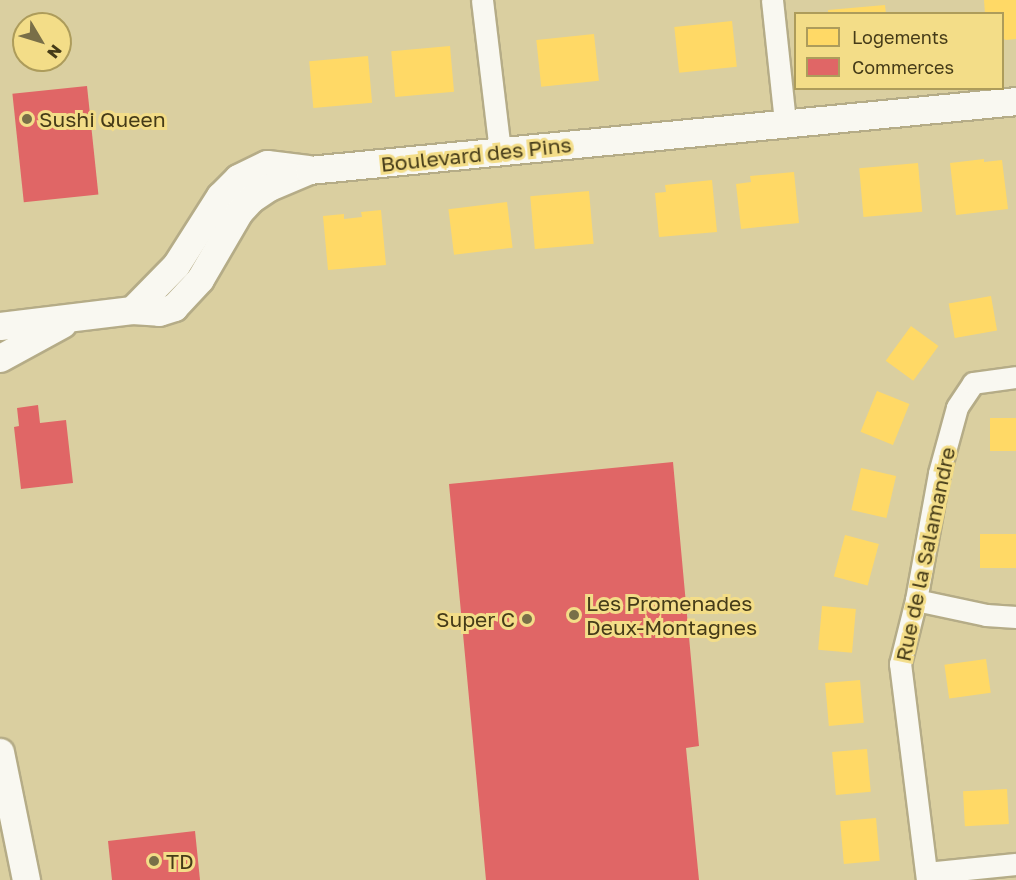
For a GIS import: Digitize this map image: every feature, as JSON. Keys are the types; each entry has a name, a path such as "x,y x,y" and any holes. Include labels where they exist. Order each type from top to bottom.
{"street":[{"path":"482,0 500,151"},
{"path":"772,0 785,123"},
{"name":"Boulevard des Pins","path":"73,317 132,310 176,265 220,196 238,178 267,164 309,170 1016,101"},
{"path":"0,326 73,317"},
{"path":"0,358 73,317"},
{"name":"Rue de la Salamandre","path":"927,876 900,664 916,600 939,473 957,407 973,383 1016,376"},
{"path":"916,600 986,615 1016,617"},
{"path":"0,752 27,880"},
{"path":"927,876 1016,864"}],"building: Logements":[{"path":"984,0 1016,0 1016,39 1004,39 1004,12 985,12"},
{"path":"885,5 886,12 828,12 828,10"},
{"path":"732,21 737,67 679,73 674,27"},
{"path":"594,34 599,81 541,87 536,40"},
{"path":"450,46 454,92 395,97 391,51"},
{"path":"368,56 372,103 313,108 309,61"},
{"path":"984,159 984,162 1002,160 1008,209 956,215 950,163"},
{"path":"918,163 922,212 863,217 859,168"},
{"path":"794,172 799,223 741,229 736,184 751,182 750,176"},
{"path":"712,180 717,232 659,237 655,193 666,192 665,185"},
{"path":"589,191 594,244 535,249 530,196"},
{"path":"507,202 513,248 454,255 448,209"},
{"path":"381,210 386,265 328,270 323,216 344,214 344,219 362,217 361,212"},
{"path":"991,296 997,330 955,338 949,303"},
{"path":"911,326 939,346 913,381 886,361"},
{"path":"877,391 909,404 893,445 861,432"},
{"path":"990,418 1016,418 1016,451 990,451"},
{"path":"861,468 896,476 886,518 851,510"},
{"path":"980,534 1016,534 1016,568 980,568"},
{"path":"845,535 879,544 868,586 834,577"},
{"path":"822,606 856,609 852,653 818,650"},
{"path":"986,659 991,693 949,699 944,665"},
{"path":"860,680 864,723 829,726 825,683"},
{"path":"867,749 871,792 836,795 832,752"},
{"path":"1007,789 1009,824 965,826 963,791"},
{"path":"876,818 880,861 844,864 840,821"}],"building: Commerces":[{"path":"87,86 98,194 24,202 12,94"},
{"path":"38,405 40,423 66,420 73,483 21,489 14,427 19,426 17,408"},
{"name":"Les Promenades Deux-Montagnes","path":"673,462 699,746 686,748 699,880 486,880 449,484"},
{"name":"TD","path":"195,831 200,880 112,880 108,841"}],"place":[{"name":"Sushi Queen","path":"27,119"},
{"name":"Les Promenades Deux-Montagnes","path":"574,615"},
{"name":"Super C","path":"527,619"},
{"name":"TD","path":"154,861"}]}
